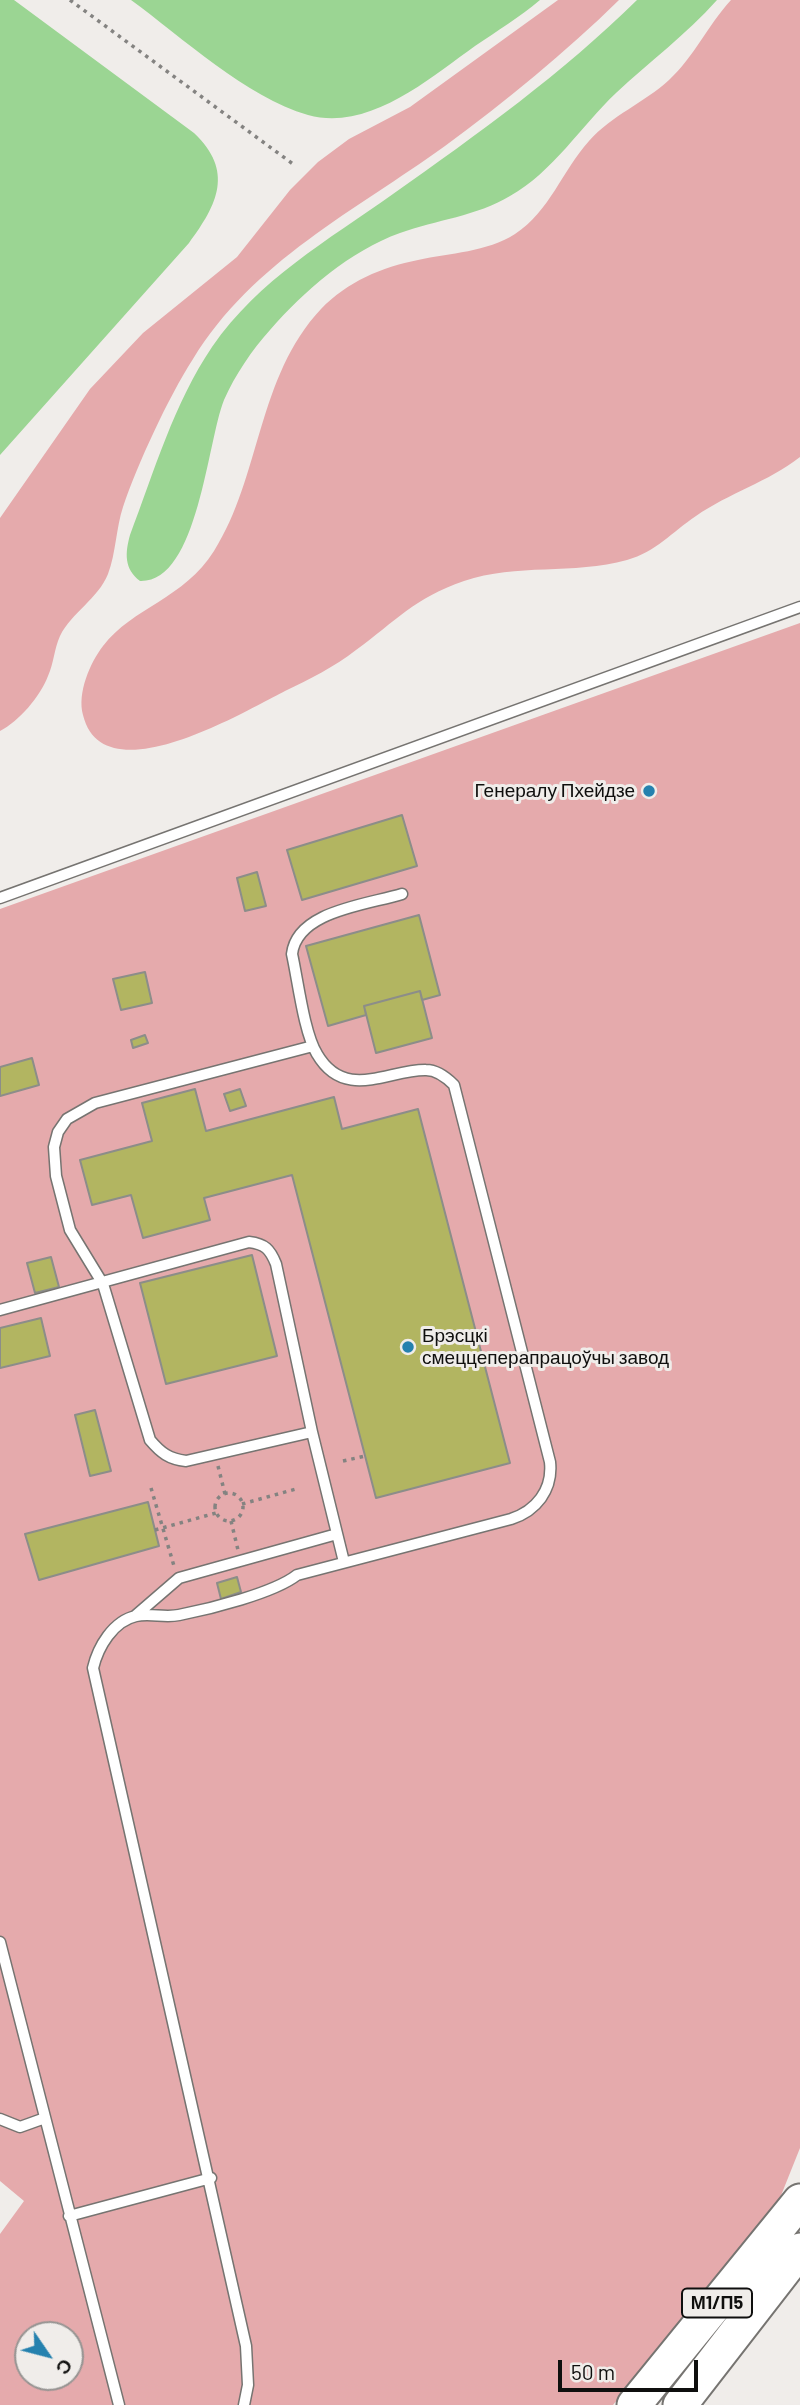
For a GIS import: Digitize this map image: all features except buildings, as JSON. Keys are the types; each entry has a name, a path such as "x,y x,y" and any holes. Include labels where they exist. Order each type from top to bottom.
{"highway":[{"name":"М1/П5","path":"634,2405 799,2201"},
{"name":"М1/П5","path":"680,2405 800,2250"}],"lane":[{"path":"0,898 800,607"},
{"path":"135,1616 178,1615 282,1586 297,1575 522,1516 545,1492 551,1472 453,1085 435,1071 424,1069 375,1080 348,1078 325,1065 313,1046 292,954 293,942 299,931 321,918 402,894"},
{"path":"312,1432 186,1461 172,1460 150,1440 103,1284 71,1230 56,1176 54,1147 58,1132 67,1119 95,1103 313,1046"},
{"path":"0,1310 249,1242 262,1243 271,1251 276,1264 312,1432 344,1562"},
{"path":"244,2405 248,2385 246,2346 211,2178 94,1682 93,1668 103,1642 123,1622 135,1616 179,1578 337,1534"},
{"path":"0,1942 119,2405"},
{"path":"0,2119 20,2127 45,2118"},
{"path":"69,2216 211,2178"}],"path":[{"path":"70,0 293,164"},
{"path":"215,1455 225,1494"},
{"path":"344,1461 365,1456"},
{"path":"151,1488 175,1566"},
{"path":"242,1504 296,1489"},
{"path":"225,1494 237,1496 242,1504 242,1513 236,1519 222,1520 216,1513 218,1500 225,1494"},
{"path":"155,1530 216,1513"}],"shaded area":[{"path":"0,0 14,0 194,133 206,147 218,174 214,201 189,243 0,455"},
{"path":"131,0 540,0 439,73 398,99 354,116 331,118 308,115 285,106 238,81"},
{"path":"558,0 619,0 556,58 490,112 275,266 217,324 183,375 145,451 123,507 111,566 104,583 65,627 56,646 50,671 34,700 21,715 0,731 0,518 90,389 143,333 237,257 290,190 318,162 349,139 410,107"},
{"path":"637,0 717,0 616,93 553,162 525,186 484,208 414,228 381,241 329,273 298,300 257,346 228,391 188,536 175,559 160,576 140,581 128,566 127,548 130,535 176,414 212,347 231,323 251,301 295,263 519,102 580,53"},
{"path":"731,0 800,0 800,457 775,474 709,508 655,547 627,560 586,567 504,572 464,581 447,588 406,611 330,667 209,729 145,749 117,749 96,738 83,715 82,706 83,688 94,661 115,633 188,581 214,551 242,492 271,396 284,365 300,336 321,309 354,283 378,271 493,245 527,225 547,202 589,141 618,116 669,80"},
{"path":"800,623 800,2148 776,2208 613,2405 0,2405 0,2234 24,2201 0,2181 0,909"}],"place":[{"name":"Генералу Пхейдзе","path":"649,791"},
{"name":"Брэсцкі смеццеперапрацоўчы завод","path":"408,1347"}]}
